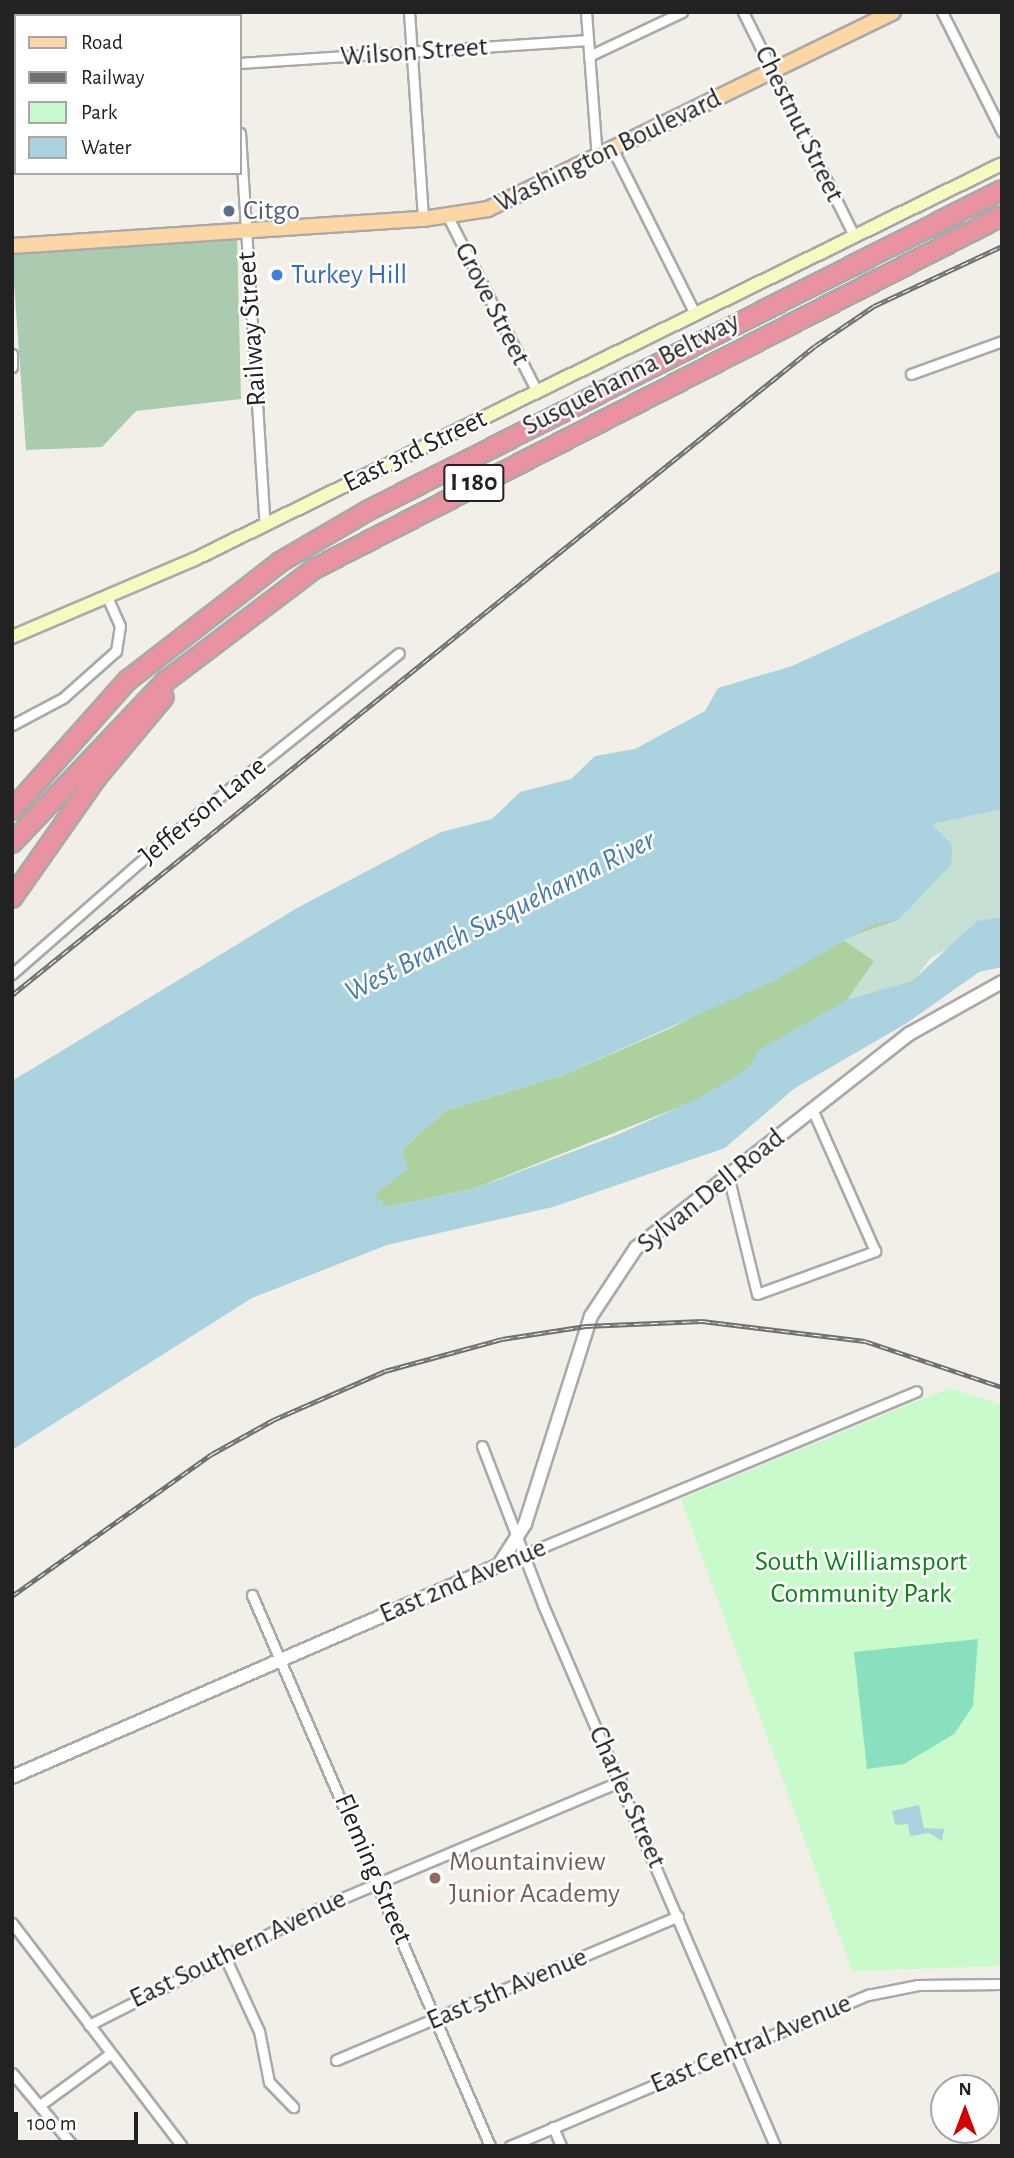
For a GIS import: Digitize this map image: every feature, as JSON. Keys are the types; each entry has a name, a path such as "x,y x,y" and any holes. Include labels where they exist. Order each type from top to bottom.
{"highway":[{"name":"Susquehanna Beltway","path":"12,810 128,680 239,589 369,510 1002,190"},
{"name":"Susquehanna Beltway","path":"12,843 166,681 314,569 1002,216"},
{"path":"12,898 147,715 314,569"},
{"path":"12,792 128,680"}],"main road":[{"name":"Washington Boulevard","path":"12,246 448,217 501,205 893,12"},
{"name":"East 3rd Street","path":"12,637 265,525 1002,164"}],"street":[{"name":"Grove Street","path":"409,12 423,219"},
{"path":"586,12 597,158"},
{"path":"589,56 682,12"},
{"name":"Chestnut Street","path":"743,12 854,236"},
{"path":"942,12 1002,132"},
{"name":"Wilson Street","path":"242,63 587,40"},
{"path":"613,150 695,314"},
{"name":"Railway Street","path":"242,166 265,525"},
{"name":"Grove Street","path":"448,217 536,390"},
{"path":"911,374 1002,341"},
{"path":"12,354 13,367"},
{"path":"12,725 63,698 118,648 120,626 107,597"},
{"name":"Jefferson Lane","path":"12,974 163,842 399,653"},
{"name":"Sylvan Dell Road","path":"499,1565 519,1539 583,1334 610,1282 636,1248 920,1027 1002,982"},
{"path":"728,1175 757,1294 875,1251 812,1109"},
{"name":"East 2nd Avenue","path":"12,1777 499,1565 916,1391"},
{"name":"Charles Street","path":"482,1446 519,1539 523,1556 775,2146"},
{"name":"Fleming Street","path":"252,1595 379,1881 490,2146"},
{"name":"East Southern Avenue","path":"89,2025 224,1955 379,1881 621,1781"},
{"name":"East 5th Avenue","path":"336,2060 678,1916"},
{"path":"12,1923 183,2146"},
{"path":"224,1955 259,2031 266,2074 293,2107"},
{"name":"East Central Avenue","path":"510,2146 889,1989 1002,1984"},
{"path":"40,2105 110,2054"},
{"path":"12,2073 73,2146"},
{"path":"553,2127 561,2146"}],"green space":[{"path":"237,236 241,399 136,411 102,447 26,450 12,255"},
{"path":"986,809 1002,809 1002,917 931,958 912,982 847,1000 874,961 842,939 898,920 911,904 953,845 932,824"},
{"path":"1002,809 1002,917 760,1050 749,1068 697,1100 473,1189 389,1207 378,1203 373,1194 407,1169 402,1150 445,1111 563,1075 671,1028 873,924"},
{"name":"South Williamsport Community Park","path":"949,1388 1002,1405 1002,1966 852,1971 681,1499"},
{"path":"978,1639 973,1706 954,1734 904,1764 867,1769 854,1652"}],"water":[{"name":"West Branch Susquehanna River","path":"1002,570 1002,809 932,824 953,845 951,865 898,920 873,924 778,979 563,1075 445,1111 402,1150 408,1169 374,1195 389,1207 473,1189 617,1135 697,1099 749,1068 759,1050 847,1000 912,981 977,921 1002,917 1002,967 979,972 907,1023 795,1088 725,1148 553,1207 387,1245 252,1298 12,1450 12,1081 297,908 441,832 492,819 520,792 571,779 595,756 635,749 705,711 718,688 792,666"},
{"path":"919,1805 924,1828 944,1829 942,1841 929,1833 910,1836 908,1824 895,1825 892,1811"}],"railway":[{"path":"12,995 815,346 874,306 1002,246"},
{"path":"12,1596 212,1454 273,1420 385,1371 502,1339 586,1326 702,1321 865,1341 1002,1387"}],"place":[{"name":"Citgo","path":"229,211"},
{"name":"Turkey Hill","path":"277,275"},
{"name":"Mountainview Junior Academy","path":"435,1878"}]}
